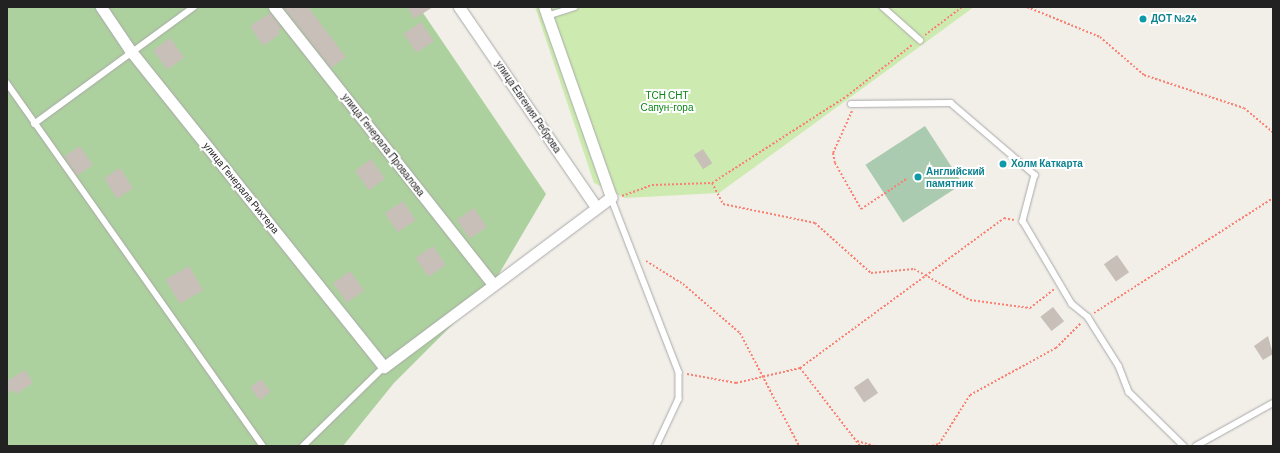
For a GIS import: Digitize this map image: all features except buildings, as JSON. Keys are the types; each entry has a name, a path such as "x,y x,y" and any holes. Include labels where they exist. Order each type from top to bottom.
{"street":[{"name":"улица Генерала Рихтера","path":"101,7 130,50 384,367"},
{"name":"улица Генерала Провалова","path":"274,7 493,284"},
{"name":"улица Евгения Реброва","path":"459,7 596,207"},
{"path":"384,367 611,197 546,12"}],"lane":[{"path":"34,124 130,50 194,7"},
{"path":"546,12 575,7"},
{"path":"882,7 920,40"},
{"path":"7,83 34,124 263,446"},
{"path":"851,104 951,103 1035,175 1023,221 1072,304 1088,317 1119,366 1129,392 1184,446"},
{"path":"611,197 680,372 678,399 657,446"},
{"path":"303,446 384,367"},
{"path":"1196,446 1273,403"}],"path":[{"path":"611,197 652,185 712,183 847,96 962,7"},
{"path":"1027,7 1100,37 1144,75 1244,108 1273,132"},
{"path":"847,96 853,109 833,153 835,163 861,209 908,178"},
{"path":"712,183 723,204 815,222 871,273 914,269 926,278 970,300 1030,308 1060,285"},
{"path":"680,372 736,383 763,378 800,368 926,278 1004,218 1023,221"},
{"path":"633,253 682,284 740,333 799,446"},
{"path":"800,368 860,446"},
{"path":"857,442 875,446"}],"green space":[{"path":"7,7 419,7 546,194 493,284 394,383 343,446 7,446"},
{"name":"ТСН СНТ Сапун-гора","path":"535,7 974,7 719,193 625,198 594,183"},
{"path":"925,126 963,184 903,223 865,165"}],"place":[{"name":"ДОТ №24","path":"1143,19"},
{"name":"Холм Каткарта","path":"1003,164"},
{"name":"Английский памятник","path":"918,177"}]}
